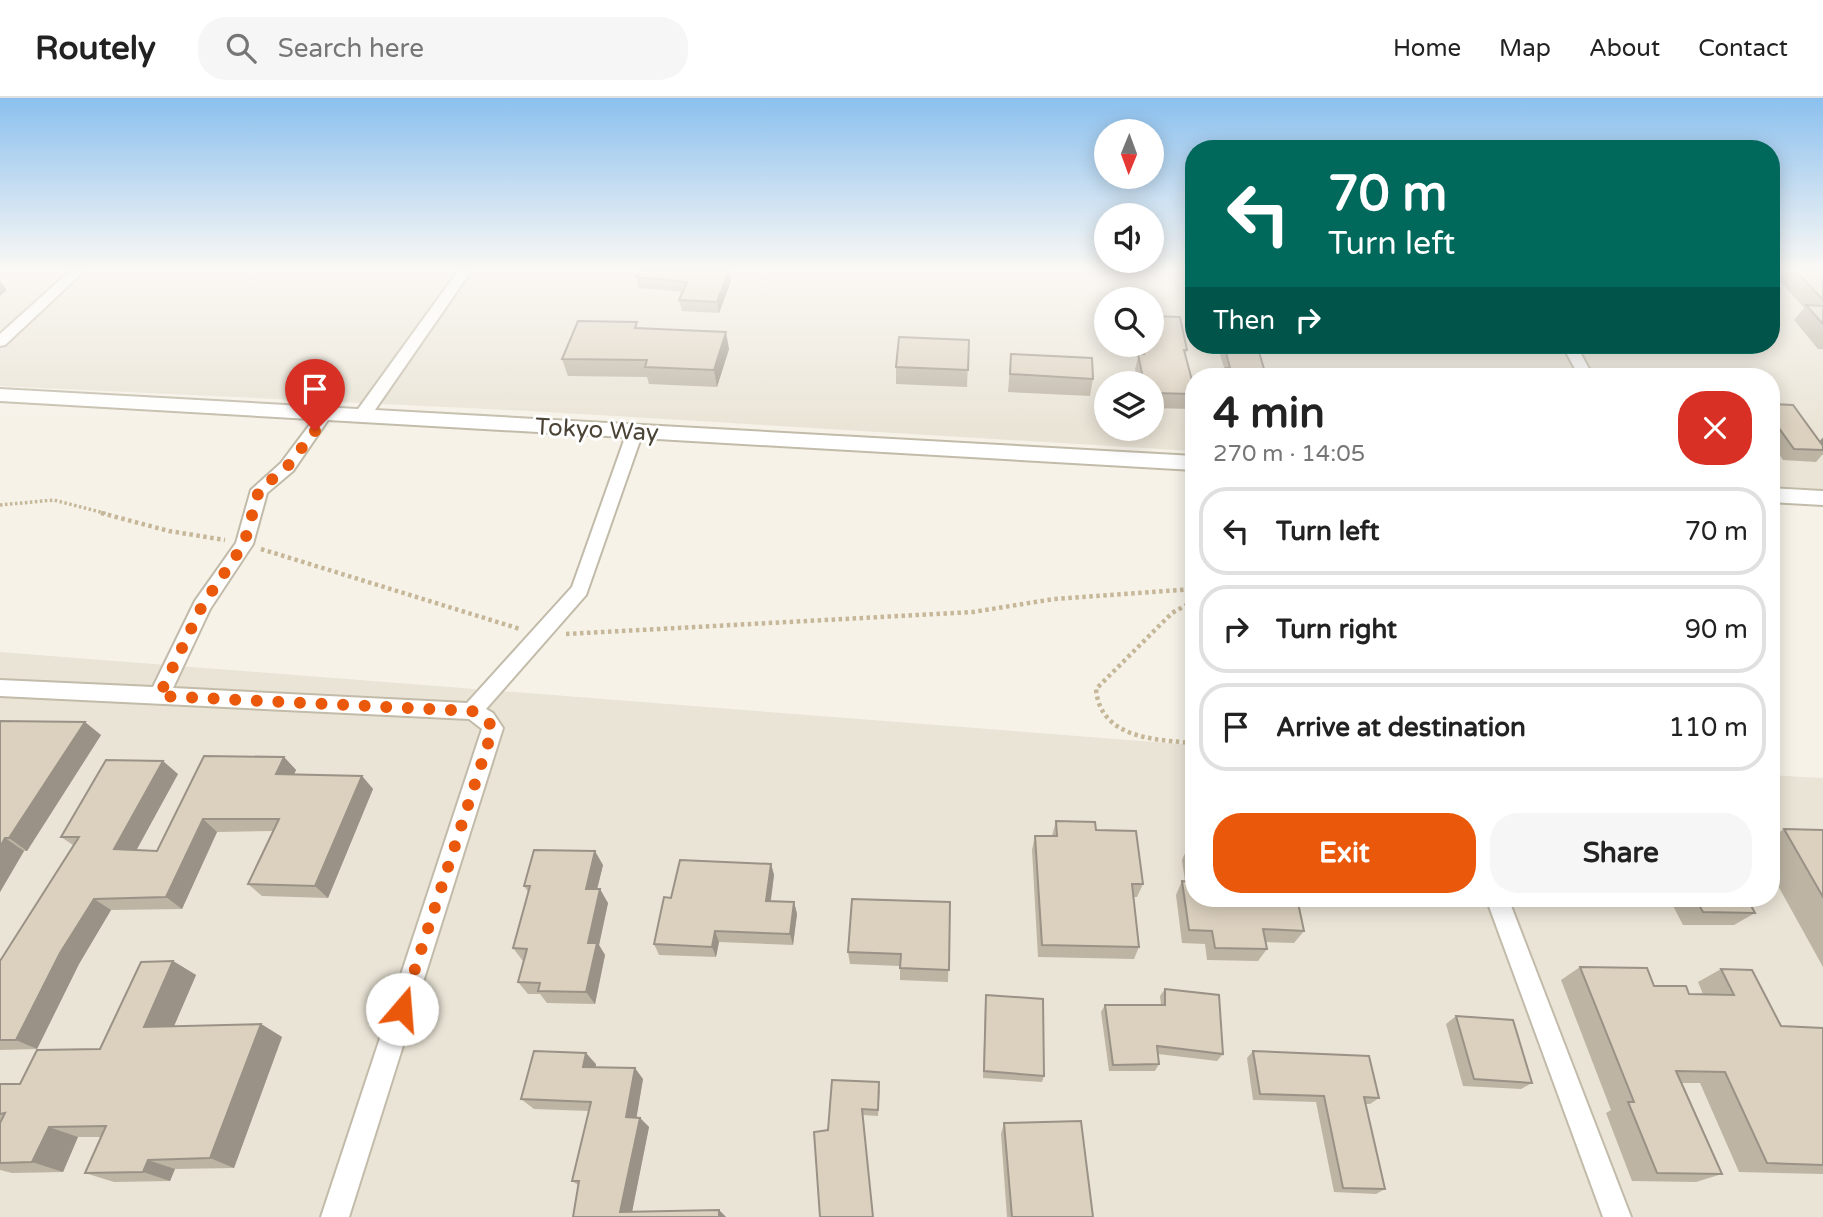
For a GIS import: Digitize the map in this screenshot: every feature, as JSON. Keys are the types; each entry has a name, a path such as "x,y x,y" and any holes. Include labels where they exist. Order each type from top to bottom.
{"street":[{"path":"0,342 21,323"},
{"path":"362,416 428,323"},
{"name":"Tokyo Way","path":"0,395 1185,463"},
{"path":"159,696 202,606 244,544 259,490 287,467 325,414"},
{"path":"472,711 580,590 635,432"},
{"path":"1780,496 1823,498"},
{"path":"0,688 472,711 486,719 493,728 335,1217"},
{"path":"1500,907 1617,1217"}],"path":[{"path":"1185,606 1172,613 1096,689 1096,698 1118,730 1128,735 1185,742"}],"shaded area":[{"path":"0,323 1094,323 1094,357 1164,357 1164,323 1185,323 1185,354 1780,354 1780,323 1823,323 1823,489 1780,487 1780,368 1185,368 1185,451 531,411 0,386"},
{"path":"0,652 1185,744 1185,907 1780,907 1780,776 1823,778 1823,1217 0,1217"}],"building":[{"path":"577,323 637,323 635,328 726,332 714,370 645,367 647,360 562,359"},
{"path":"1164,323 1181,323 1189,368 1185,368 1185,394 1164,393 1164,371 1142,371 1139,357 1164,357"},
{"path":"899,337 969,340 968,370 896,367"},
{"path":"1011,354 1092,358 1093,379 1010,374"},
{"path":"1226,354 1260,354 1264,368 1230,368"},
{"path":"1780,404 1793,405 1820,442 1823,439 1823,450 1794,449 1780,430"},
{"path":"0,721 85,722 9,838 5,838 0,847"},
{"path":"204,756 284,757 276,774 362,776 315,886 248,884 279,819 203,819 166,897 94,899 60,953 16,1040 0,1040 0,961 79,837 61,837 106,760 163,761 114,849 157,851"},
{"path":"1056,821 1095,822 1096,830 1136,831 1143,884 1132,884 1139,947 1042,945 1035,836 1057,836"},
{"path":"1784,829 1823,830 1823,897"},
{"path":"534,850 595,851 586,889 600,889 588,943 597,943 586,992 538,991 540,983 518,982 527,949 513,948 530,886 524,886"},
{"path":"680,860 771,864 766,901 794,902 790,934 715,931 712,947 654,944 664,897 671,898"},
{"path":"1182,881 1185,881 1185,902"},
{"path":"852,899 950,902 949,970 900,968 901,954 848,952"},
{"path":"1186,907 1299,907 1304,931 1263,929 1267,949 1215,948 1212,931 1189,930"},
{"path":"1700,907 1752,907 1755,913 1703,912"},
{"path":"173,961 144,1027 261,1024 210,1158 148,1160 143,1172 85,1173 106,1126 49,1127 32,1162 0,1163 0,1123 5,1113 0,1114 0,1084 20,1084 37,1050 100,1049 141,962"},
{"path":"1580,967 1647,968 1654,986 1686,986 1689,994 1734,995 1721,969 1752,970 1781,1026 1823,1028 1823,1165 1767,1163 1725,1072 1676,1071 1722,1174 1657,1173 1628,1102 1634,1102"},
{"path":"1165,989 1219,995 1223,1054 1157,1046 1159,1064 1113,1065 1105,1005 1165,1005"},
{"path":"986,995 1043,999 1044,1076 984,1071"},
{"path":"1456,1016 1513,1020 1532,1083 1474,1079"},
{"path":"534,1051 586,1053 583,1067 635,1068 626,1117 640,1118 620,1212 719,1210 719,1217 573,1217 579,1181 572,1181 591,1102 521,1099"},
{"path":"1253,1051 1369,1056 1379,1098 1364,1097 1385,1189 1343,1188 1324,1096 1260,1094"},
{"path":"832,1080 879,1082 878,1110 862,1109 873,1217 820,1217 814,1132 828,1130"},
{"path":"1081,1121 1093,1217 1012,1217 1004,1123"}],"route":[{"path":"315,431 287,467 259,490 244,544 202,606 195,626 159,696 472,711 486,719 493,728 402,1009"}]}
